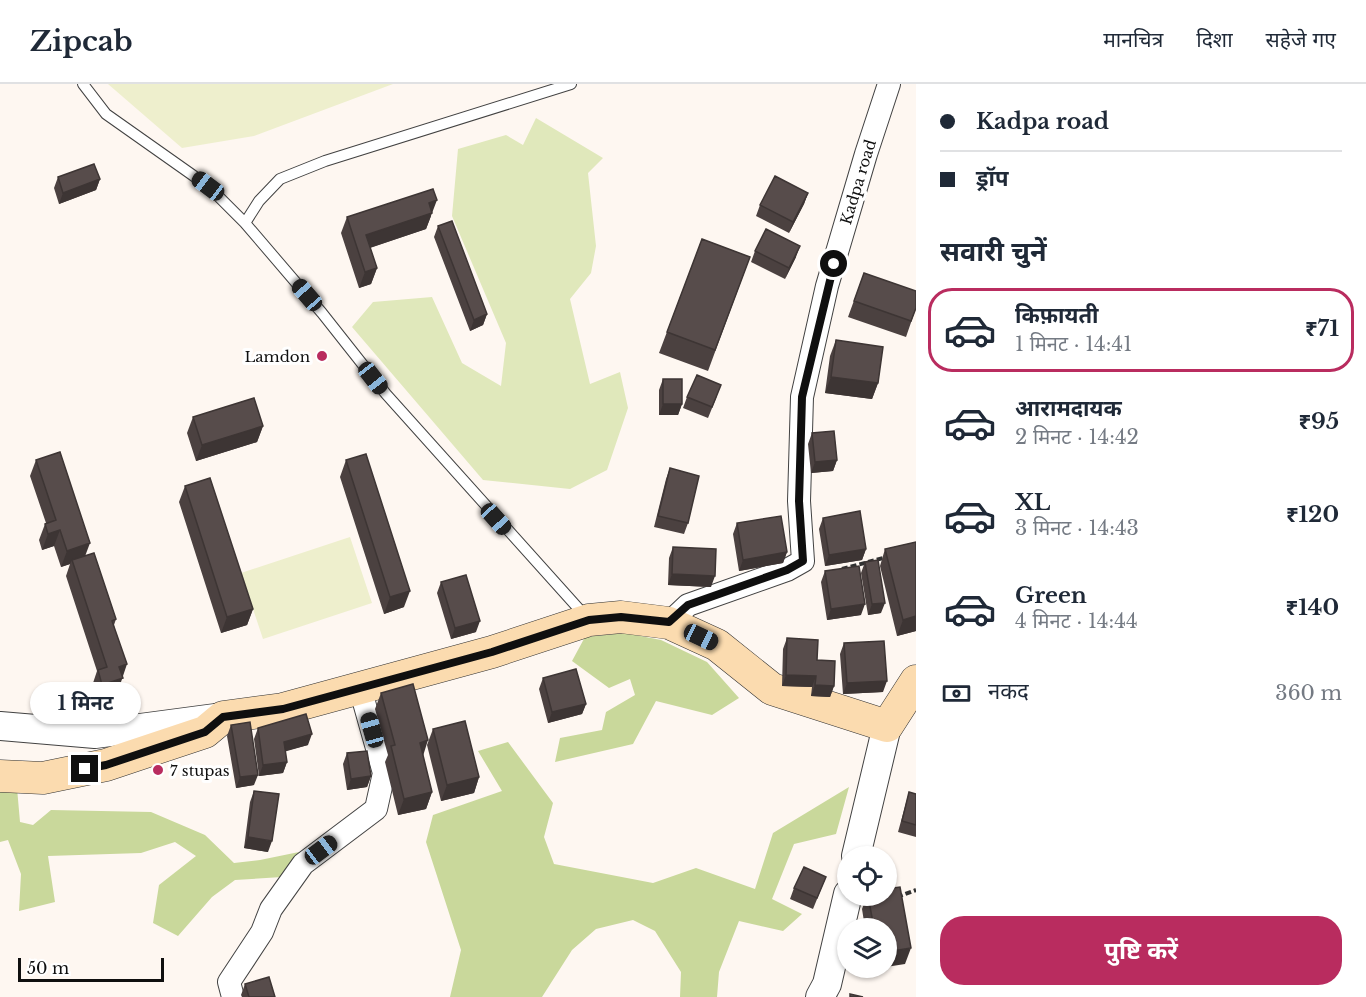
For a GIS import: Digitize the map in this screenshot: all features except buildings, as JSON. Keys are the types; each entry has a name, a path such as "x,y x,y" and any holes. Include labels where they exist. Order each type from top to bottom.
{"main road":[{"path":"0,776 43,778 106,765 205,732 223,717 283,709 492,652 589,620 621,617 669,622 717,645 772,689 887,726 916,681"}],"street":[{"name":"Kadpa road","path":"669,622 688,605 787,570 803,561 799,501 802,397 828,286 866,154 890,84"},
{"path":"233,997 229,982 262,933 271,909 303,864 376,809 384,773 360,688"},
{"path":"0,726 95,734 223,717"},
{"path":"858,846 887,726"},
{"path":"820,997 827,984 845,906"}],"lane":[{"path":"83,84 106,114 161,150 208,186 245,223 322,313 386,394 589,620"},
{"path":"245,223 259,201 280,179 325,161 571,84"}],"path":[{"path":"837,571 893,555"},
{"path":"897,897 916,890"}],"green space":[{"path":"108,84 393,84 254,136 182,148"},
{"path":"536,118 603,158 588,173 596,246 591,273 570,299 590,384 620,372 628,408 607,470 570,489 483,480 352,327 373,302 432,297 462,363 501,386 506,343 452,216 458,149 506,135 523,145"},
{"path":"350,537 372,603 263,639 241,573"},
{"path":"625,633 661,640 707,662 739,698 712,715 656,701 633,744 555,762 560,738 602,730 606,712 635,695 630,679 609,688 572,661 585,637"},
{"path":"508,742 553,803 544,837 554,864 653,883 696,868 755,889 773,833 849,787 836,834 794,844 772,899 802,914 783,931 739,921 719,972 717,997 680,997 681,972 655,931 633,920 596,929 572,950 542,997 450,997 461,950 426,842 433,815 502,791 478,751"},
{"path":"0,787 17,788 20,822 33,825 51,810 151,812 205,835 234,863 299,852 282,877 235,880 212,897 178,936 153,923 159,885 196,856 175,842 141,853 48,856 55,902 19,911 21,874 8,840 0,842"}],"place":[{"name":"Lamdon","path":"322,356"},
{"name":"7 stupas","path":"158,770"}],"route":[{"path":"85,769 106,765 205,732 223,717 283,709 492,652 589,620 621,617 669,622 688,605 787,570 803,561 799,501 802,397 834,264"}]}
